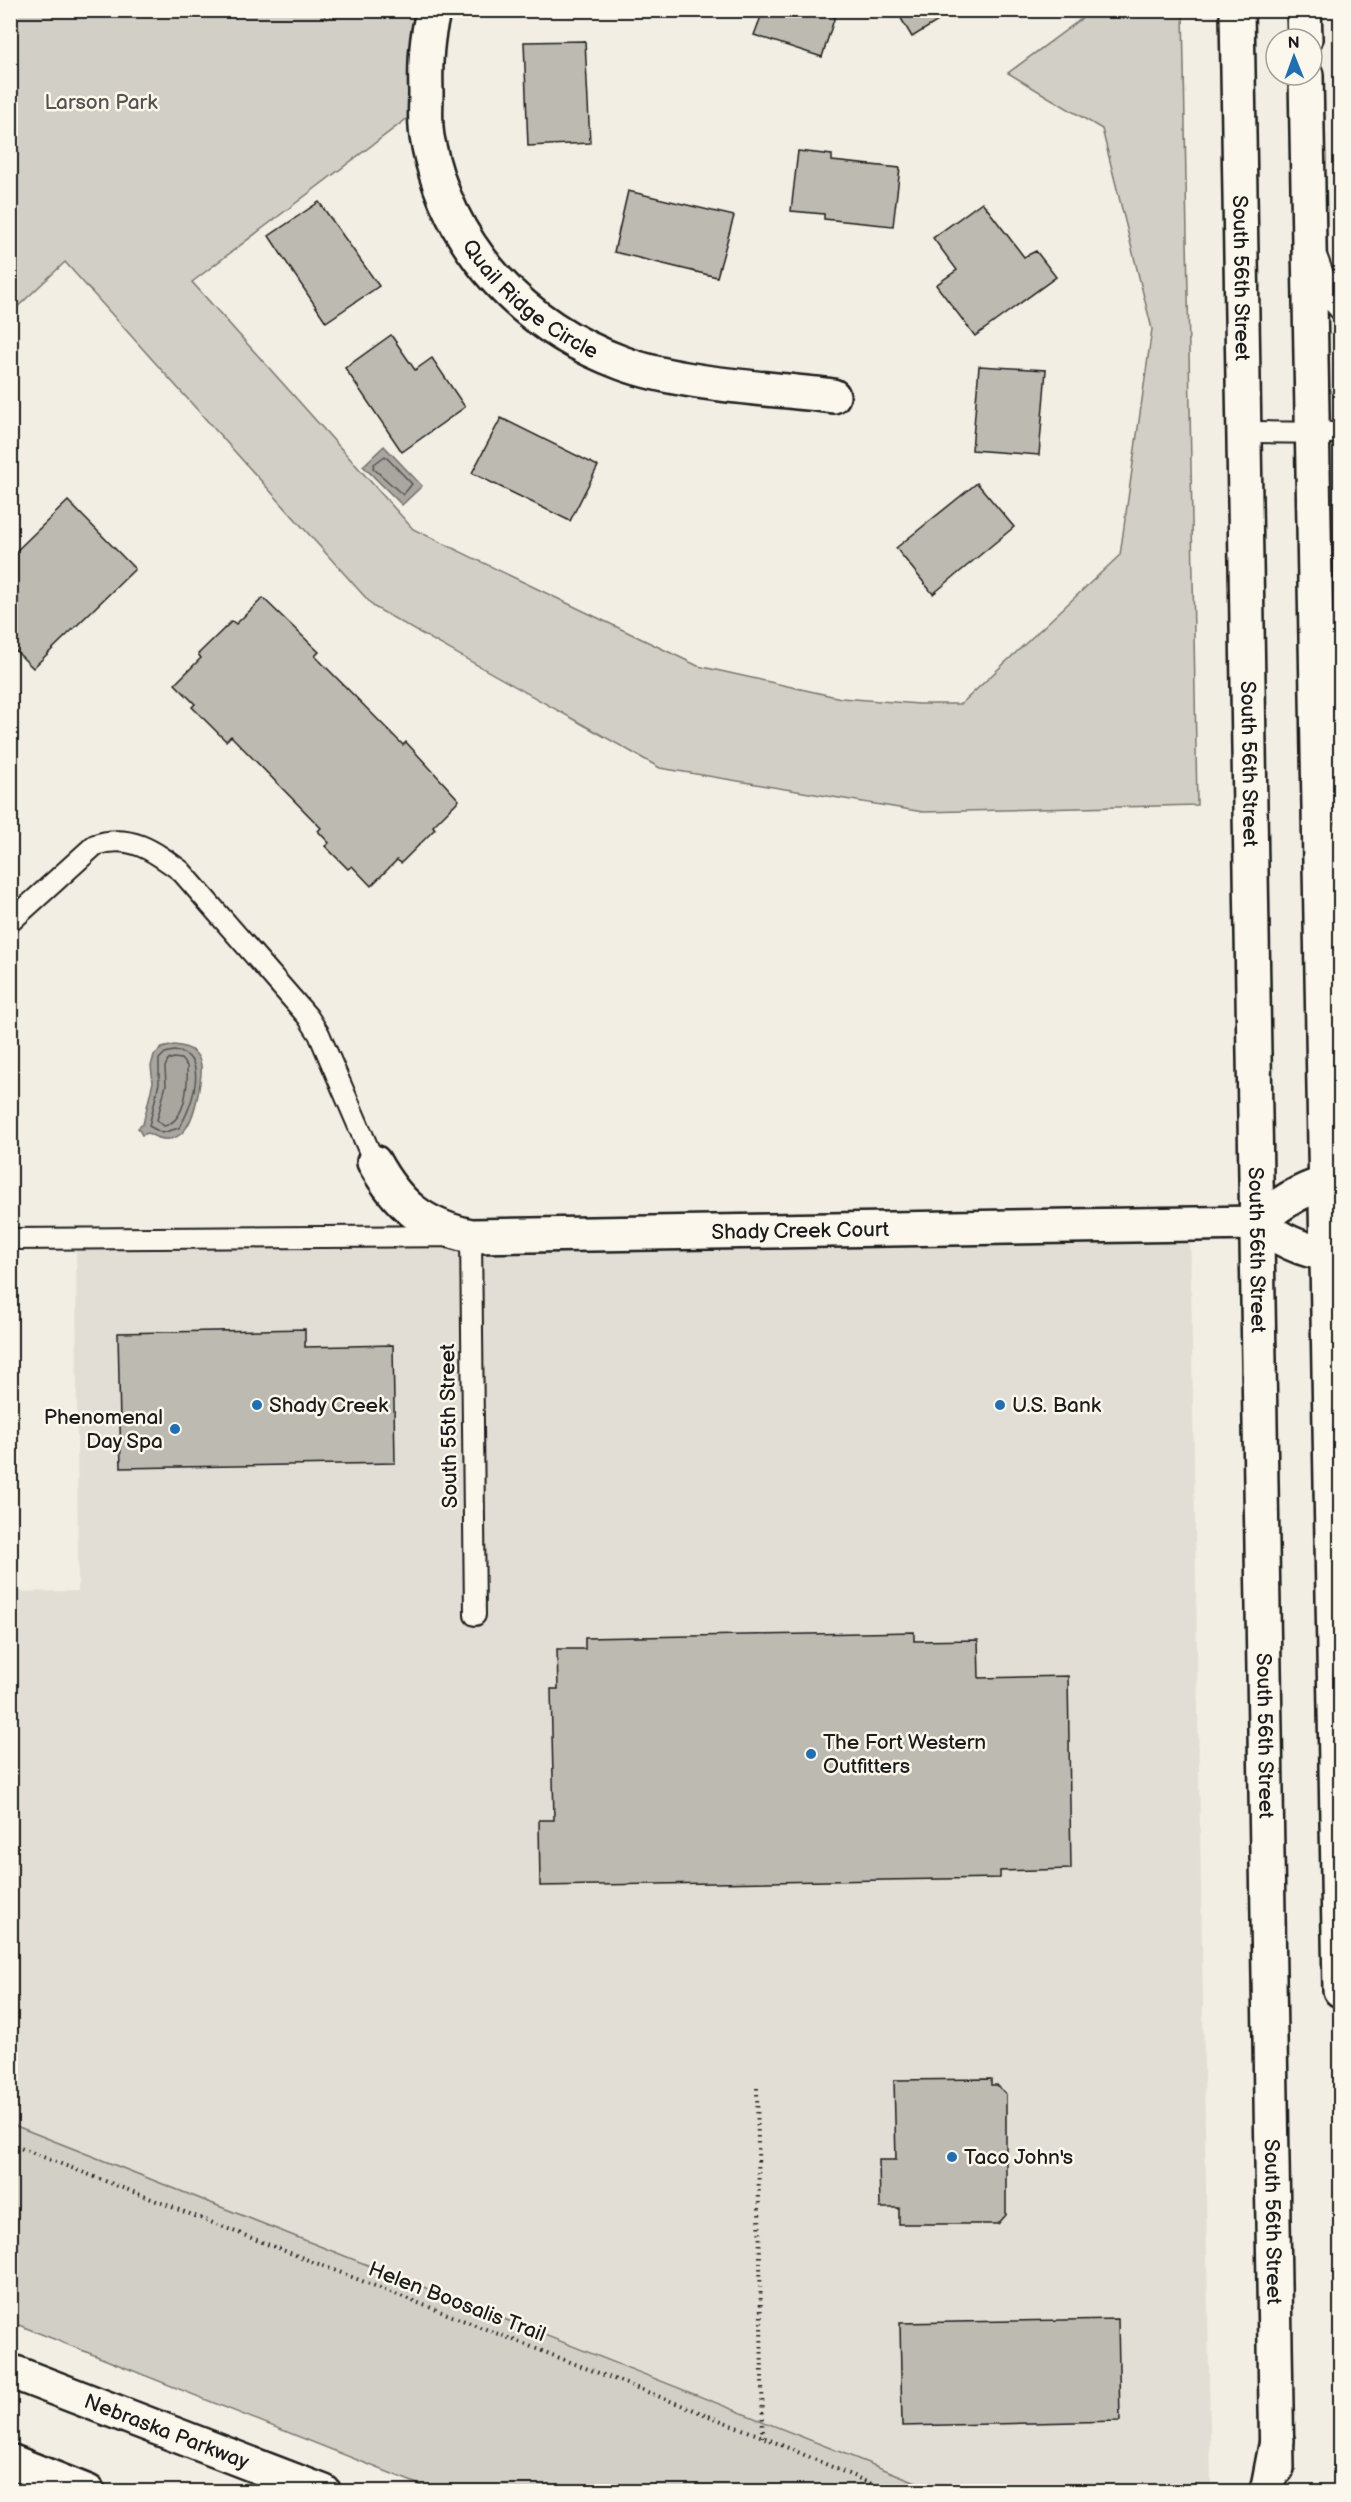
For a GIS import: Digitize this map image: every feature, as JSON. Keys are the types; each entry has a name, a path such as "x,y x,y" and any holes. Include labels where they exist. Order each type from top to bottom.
{"main road":[{"name":"Quail Ridge Circle","path":"434,10 426,67 427,140 436,174 455,219 475,253 504,290 561,336 624,364 676,377 833,396"},
{"name":"South 56th Street","path":"1237,10 1278,2492"},
{"path":"1304,10 1305,27"},
{"path":"1305,87 1309,237 1327,433 1341,1990"},
{"name":"Shady Creek Court","path":"374,1162 386,1184 403,1204 446,1230 471,1236 1257,1223"},
{"path":"1334,1183 1304,1189 1279,1204 1257,1223 1282,1240 1310,1251 1334,1254"},
{"name":"Nebraska Parkway","path":"10,2371 324,2492"},
{"path":"1267,2492 1277,2440"},
{"path":"10,2461 88,2492"}],"lane":[{"path":"1309,237 1334,303 1341,310"},
{"path":"1245,432 1327,433"},
{"path":"10,922 82,854 95,845 108,840 129,841 163,857 181,871 308,1017 319,1034 374,1162"},
{"path":"10,1239 471,1236"},
{"name":"South 55th Street","path":"471,1236 475,1615"}],"path":[{"path":"757,2088 763,2437"},
{"name":"Helen Boosalis Trail","path":"10,2144 763,2437 890,2492"}],"shaded area":[{"path":"1190,1224 1211,2491 939,2491 11,2124 10,1592 78,1591 76,1240"}],"green space":[{"name":"Larson Park","path":"319,10 327,19 339,11 434,11 426,104 192,282 413,529 698,666 841,698 919,704 961,704 1120,555 1152,329 1102,129 1008,73 1092,11 1183,11 1197,805 923,812 660,768 374,607 65,262 11,313 11,11"},
{"path":"11,2124 939,2491 435,2491 11,2322"}],"water":[{"path":"384,446 422,486 402,505 363,466"},
{"path":"174,1045 190,1049 200,1061 201,1075 194,1111 179,1136 170,1139 148,1133 142,1135 138,1128 143,1124 153,1082 151,1066 154,1055 162,1048"}],"building":[{"path":"751,10 837,10 822,57 754,35 762,14"},
{"path":"896,10 956,10 912,37"},
{"path":"585,41 590,143 528,146 524,42"},
{"path":"798,151 832,155 832,161 900,168 893,226 824,219 824,214 791,211"},
{"path":"628,191 734,216 717,277 614,252"},
{"path":"319,202 379,286 326,322 269,236"},
{"path":"982,202 1024,257 1036,251 1056,277 975,336 936,285 957,270 933,238"},
{"path":"391,335 415,370 432,358 465,407 402,452 345,368"},
{"path":"979,366 1046,370 1039,455 972,450"},
{"path":"501,418 598,466 570,521 472,473"},
{"path":"977,483 1014,527 933,594 896,548"},
{"path":"68,501 135,569 33,668 10,645 10,557"},
{"path":"263,598 319,652 315,656 403,745 406,742 459,800 433,826 435,829 401,863 397,860 371,886 352,866 348,869 325,846 329,843 318,831 321,828 231,736 226,741 192,707 195,704 175,684 201,658 198,654 232,621 236,624"},
{"name":"Shady Creek","path":"305,1329 305,1347 393,1345 395,1463 121,1468 118,1333"},
{"name":"The Fort Western Outfitters","path":"914,1632 914,1641 978,1640 979,1678 1068,1676 1071,1869 1000,1871 1000,1878 540,1886 539,1820 554,1820 551,1689 558,1689 557,1649 585,1649 585,1638"},
{"path":"991,2079 991,2085 997,2085 1006,2094 1006,2215 998,2224 899,2224 899,2208 880,2208 879,2160 896,2160 894,2080"},
{"path":"1118,2319 1120,2421 902,2426 900,2323"}],"place":[{"name":"Shady Creek","path":"257,1405"},
{"name":"U.S. Bank","path":"1000,1405"},
{"name":"Phenomenal Day Spa","path":"175,1429"},
{"name":"The Fort Western Outfitters","path":"811,1754"},
{"name":"Taco John's","path":"952,2157"}]}
